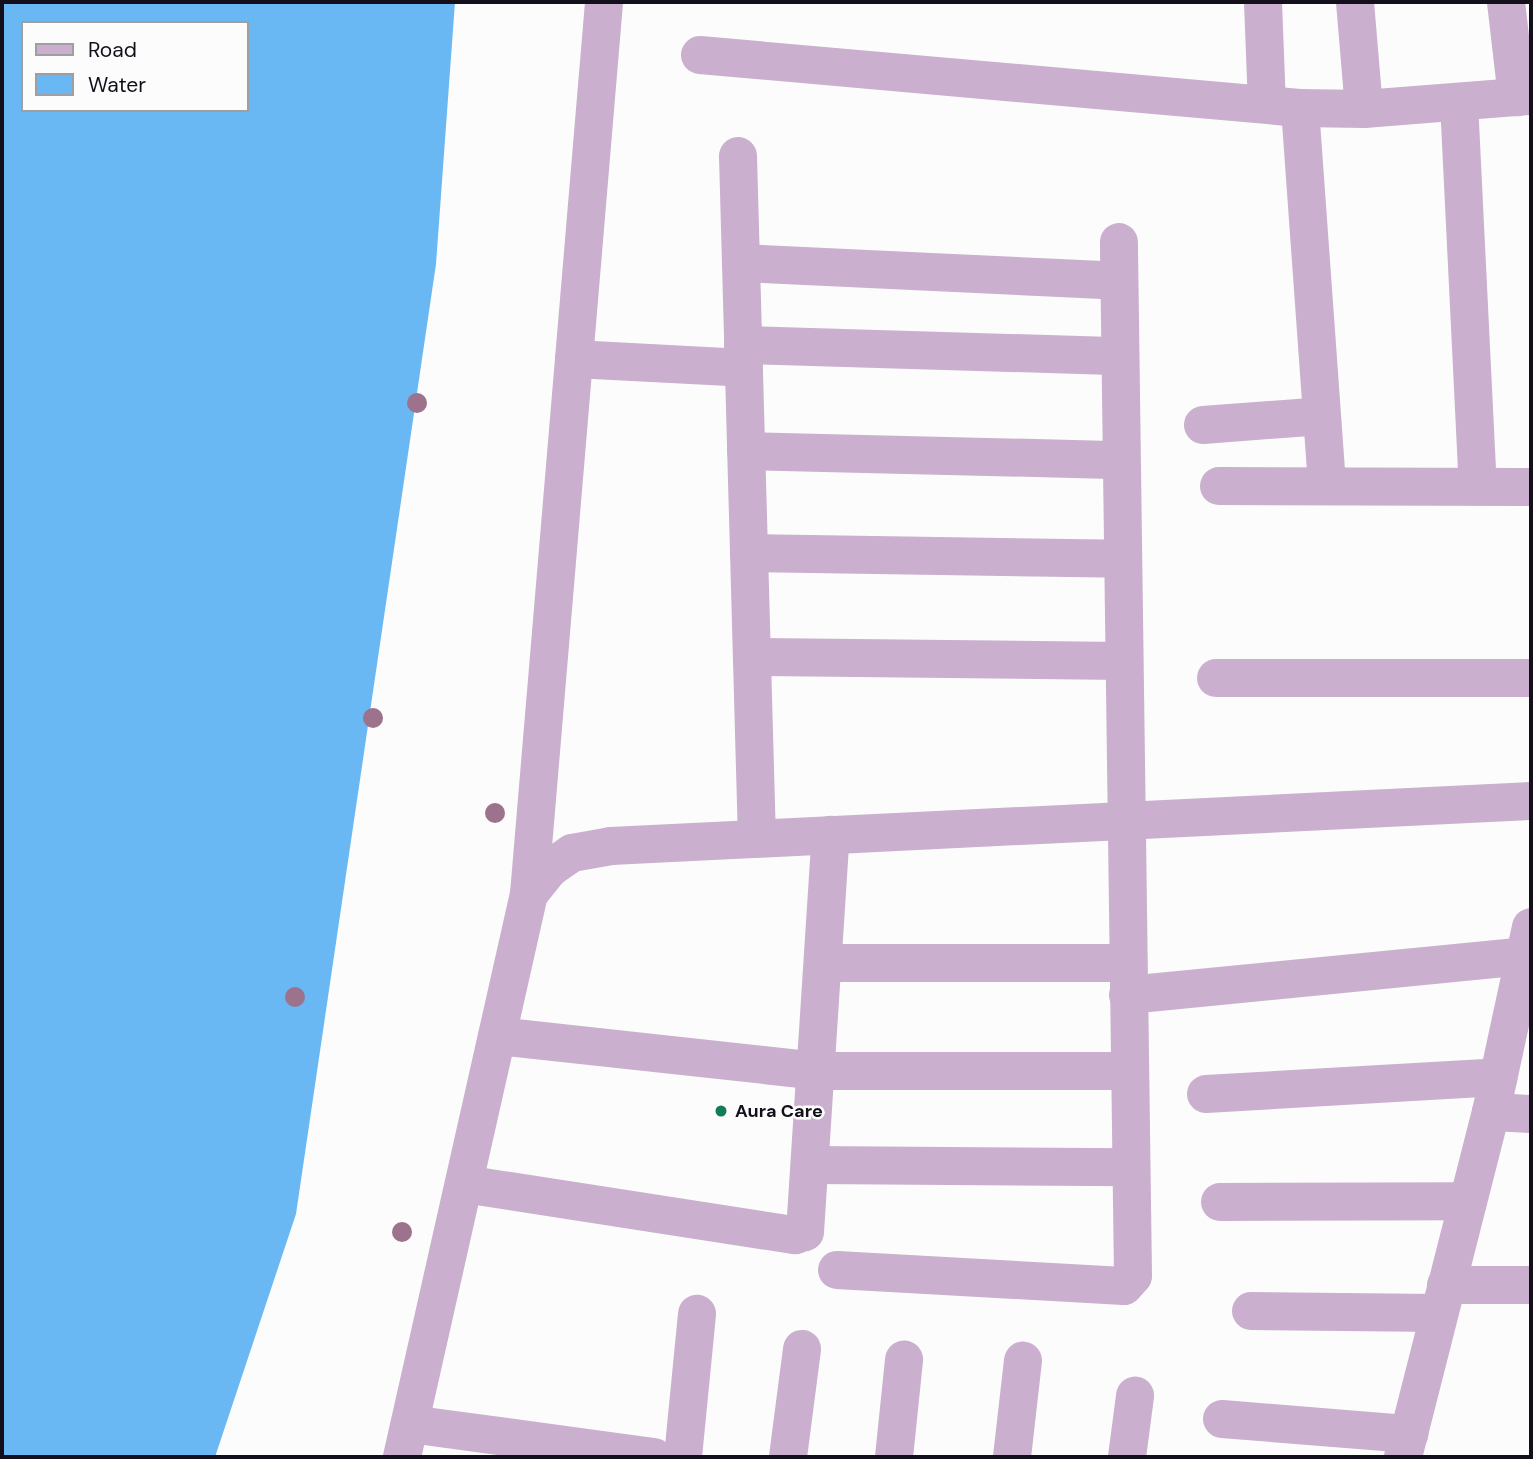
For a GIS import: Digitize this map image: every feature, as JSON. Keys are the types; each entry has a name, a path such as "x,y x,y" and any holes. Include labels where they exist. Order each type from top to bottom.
{"street":[{"path":"604,2 529,894 406,1441 654,1457"},
{"path":"1263,2 1283,106 1322,416 1327,486"},
{"path":"1356,2 1364,109"},
{"path":"700,55 1283,106 1364,109 1524,97 1506,2"},
{"path":"1459,102 1478,487"},
{"path":"738,156 757,839"},
{"path":"837,1270 1128,1285 1133,1276 1119,242"},
{"path":"741,263 1119,281"},
{"path":"574,359 1120,356"},
{"path":"1203,425 1322,416"},
{"path":"746,451 1121,460"},
{"path":"1219,486 1531,487"},
{"path":"749,553 1122,559"},
{"path":"752,657 1123,661"},
{"path":"1216,678 1531,678"},
{"path":"529,894 549,869 572,853 611,846 1531,801"},
{"path":"464,1184 795,1236 807,1226 813,1166 831,835"},
{"path":"825,963 1128,979 1528,941 1495,1094 1406,1446 1222,1419"},
{"path":"497,1036 817,1071 1130,1071"},
{"path":"1206,1094 1495,1094 1531,1114"},
{"path":"813,1166 1131,1167"},
{"path":"1220,1202 1466,1201"},
{"path":"1251,1311 1442,1299 1531,1285"},
{"path":"683,1457 697,1314"},
{"path":"788,1457 802,1349"},
{"path":"894,1457 904,1360"},
{"path":"1012,1457 1023,1361"},
{"path":"1127,1457 1135,1395"}],"water":[{"path":"2,2 455,2 436,264 296,1214 215,1457 2,1457"}],"place":[{"name":"Aura Care","path":"721,1111"}]}
